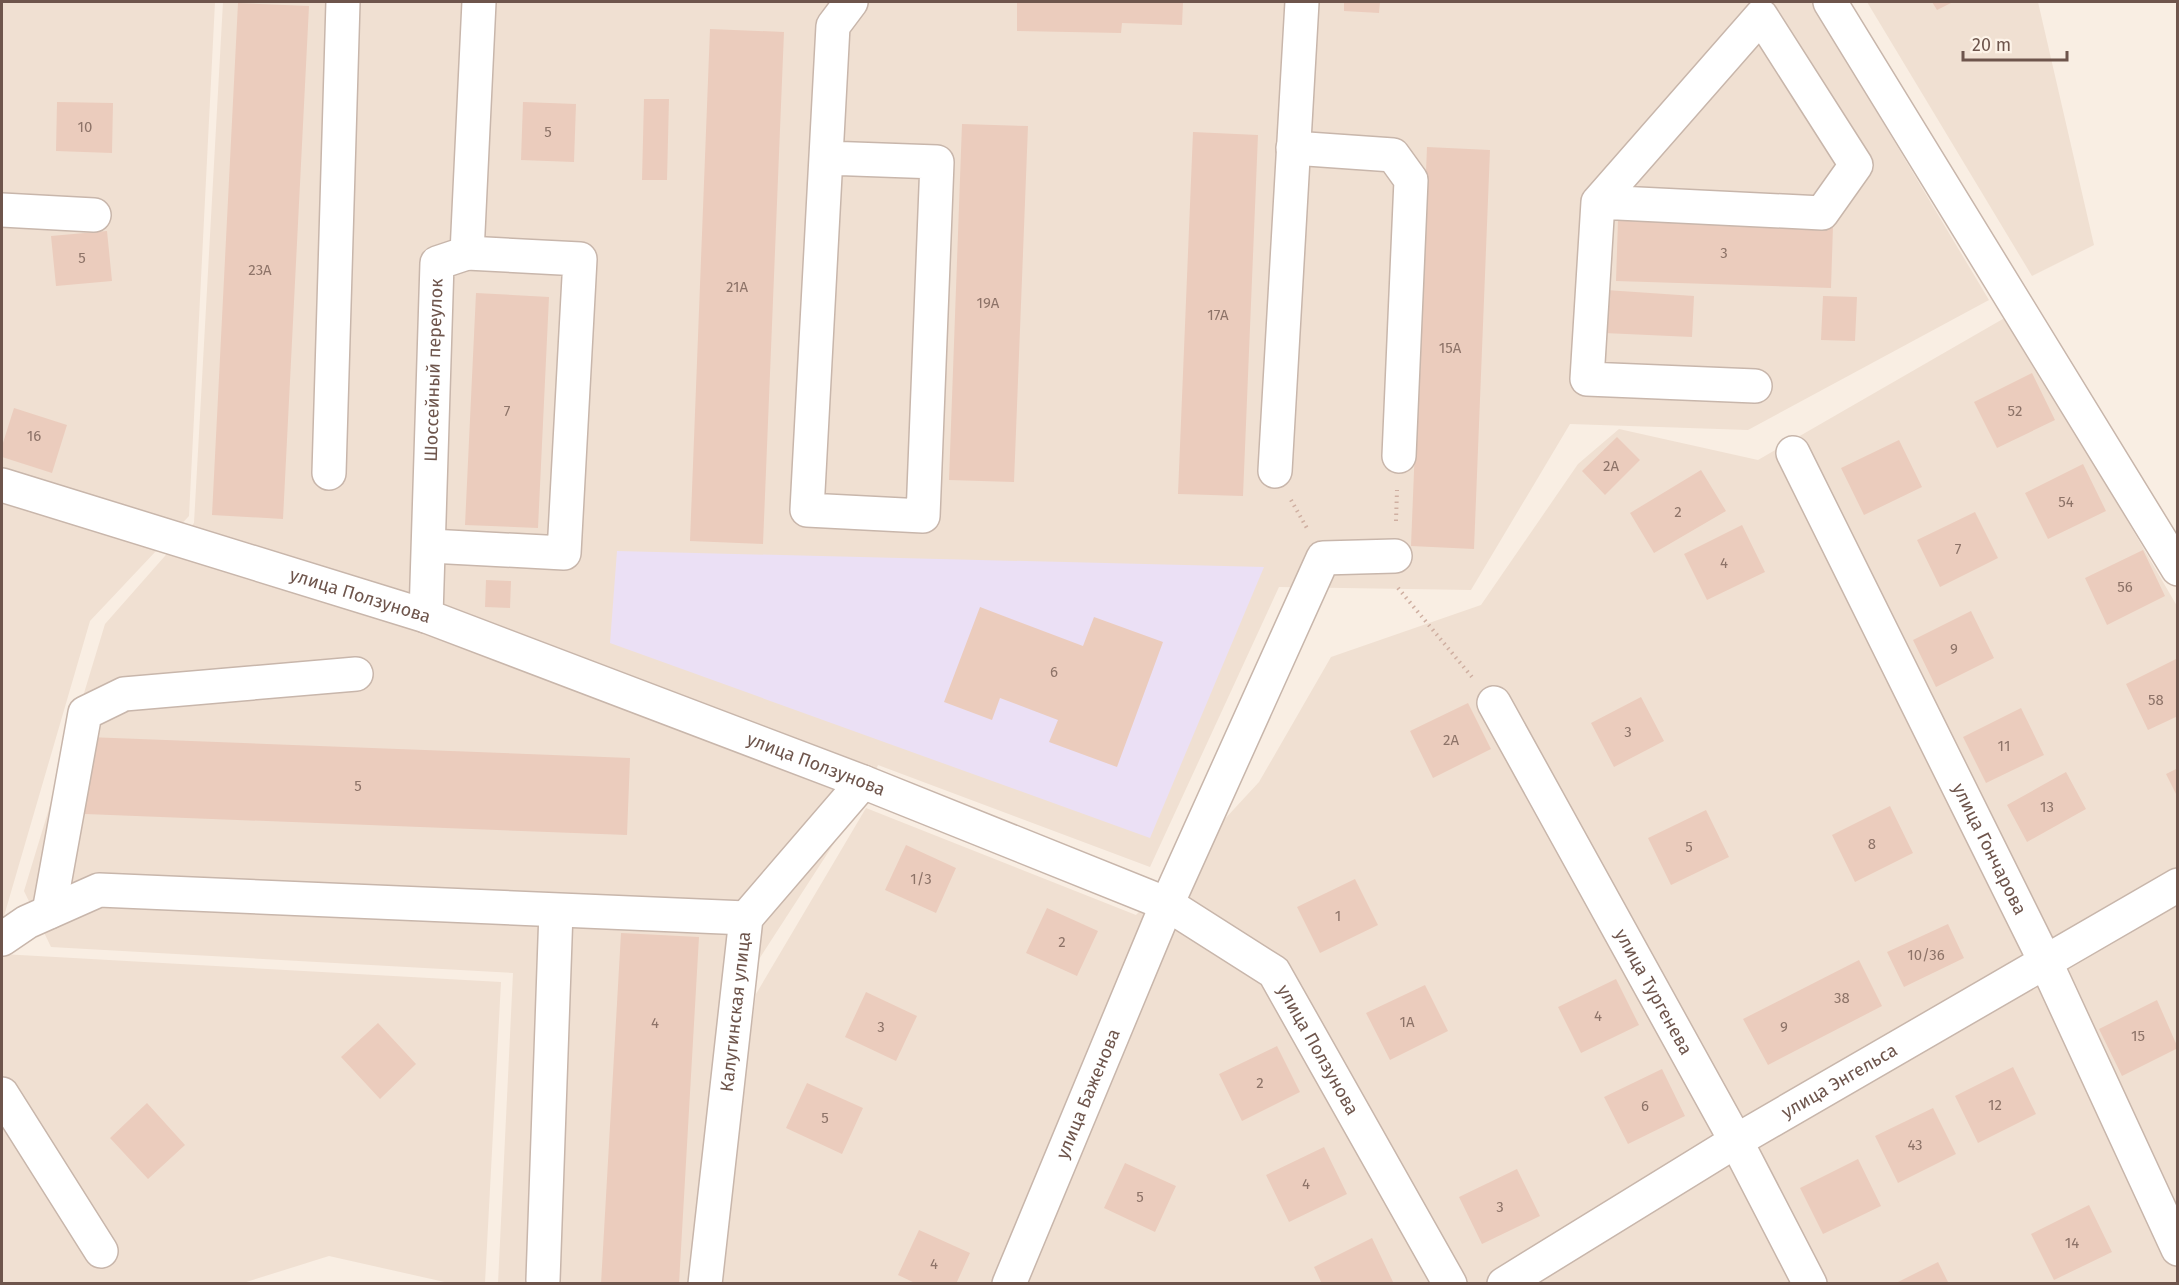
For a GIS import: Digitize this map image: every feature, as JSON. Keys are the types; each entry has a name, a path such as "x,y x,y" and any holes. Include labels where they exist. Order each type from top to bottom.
{"street":[{"path":"329,473 343,2"},
{"path":"430,546 564,553 580,259 467,253 479,2"},
{"path":"826,159 937,162 923,516 807,510 833,26 851,2"},
{"path":"1275,471 1302,2"},
{"path":"1830,2 2178,569"},
{"path":"1598,202 1822,213 1856,165 1761,9 1598,202 1587,379 1755,386"},
{"path":"1293,148 1393,155 1412,180 1399,456"},
{"path":"2,210 94,215"},
{"name":"Шоссейный переулок","path":"426,616 430,546 437,263 467,253"},
{"name":"улица Гончарова","path":"1792,453 2045,961 2178,1249"},
{"name":"улица Ползунова","path":"2,485 426,616 862,782 1167,904 1274,972 1450,1284"},
{"path":"1323,558 1395,556"},
{"name":"улица Баженова","path":"1009,1284 1167,904 1323,558"},
{"path":"49,912 85,713 124,694 356,674"},
{"name":"улица Тургенева","path":"1494,704 1736,1141 1810,1284"},
{"name":"Калугинская улица","path":"705,1284 746,918 862,782"},
{"name":"улица Энгельса","path":"1504,1284 1736,1141 2178,885"},
{"path":"2,939 49,912 99,890 746,918"},
{"path":"543,1280 556,911"},
{"path":"2,1094 101,1251"}],"path":[{"path":"1399,456 1396,586 1494,704"},
{"path":"1275,471 1323,558"}],"shaded area":[{"path":"2,2 215,2 189,516 90,621 2,923"},
{"path":"223,2 1811,2 1989,300 1748,430 1570,424 1471,590 1279,587 1150,867 878,765 866,794 750,973 701,1283 498,1283 513,973 51,947 24,891 105,624 194,523"},
{"path":"1867,2 2038,2 2094,245 2032,276"},
{"path":"2008,316 2177,606 2177,1283 717,1284 756,994 866,808 1136,915 1259,782 1331,657 1481,605 1578,464 1619,429 1758,460"},
{"path":"617,551 1264,567 1150,838 610,643"},
{"path":"2,954 501,982 485,1283 449,1283 329,1256 243,1283 2,1283"}],"building":[{"path":"1017,2 1183,2 1182,25 1122,23 1121,33 1017,31"},
{"path":"1344,2 1380,2 1379,13 1344,11"},
{"path":"1932,2 1953,2 1937,10"},
{"path":"238,3 309,6 283,519 212,515"},
{"path":"710,29 784,32 763,544 690,541"},
{"path":"644,99 669,99 667,180 642,180"},
{"path":"57,102 113,103 112,153 56,151"},
{"path":"523,102 576,104 574,162 521,160"},
{"path":"962,124 1028,126 1014,482 949,480"},
{"path":"1193,132 1258,135 1243,496 1178,494"},
{"path":"1427,147 1490,150 1474,549 1411,546"},
{"path":"1618,220 1833,226 1831,288 1616,281"},
{"path":"107,231 112,281 56,286 51,236"},
{"path":"1606,290 1694,296 1692,337 1604,333"},
{"path":"476,293 549,297 538,528 465,525"},
{"path":"1823,296 1857,297 1855,341 1821,340"},
{"path":"2032,373 2055,420 1997,448 1974,402"},
{"path":"14,408 67,425 52,473 2,457 2,446"},
{"path":"1617,437 1640,460 1605,495 1582,471"},
{"path":"1899,440 1922,487 1864,515 1841,468"},
{"path":"2083,464 2106,511 2048,539 2025,493"},
{"path":"1701,470 1726,511 1654,553 1630,513"},
{"path":"1975,512 1998,558 1940,587 1917,540"},
{"path":"1742,525 1765,572 1707,600 1684,554"},
{"path":"2143,550 2165,596 2107,625 2085,578"},
{"path":"486,580 511,581 510,608 485,607"},
{"path":"980,607 1083,646 1094,617 1163,642 1117,767 1049,742 1058,720 1000,698 992,720 944,702"},
{"path":"1971,611 1994,658 1936,687 1913,640"},
{"path":"2178,658 2178,716 2148,730 2126,684"},
{"path":"1641,697 1664,741 1614,767 1591,723"},
{"path":"1468,703 1491,749 1433,778 1410,731"},
{"path":"2021,708 2044,755 1986,783 1963,737"},
{"path":"88,737 630,758 627,835 85,814"},
{"path":"2178,768 2178,798 2166,774"},
{"path":"2066,772 2086,809 2027,842 2007,805"},
{"path":"1890,806 1913,853 1855,882 1832,835"},
{"path":"1706,810 1729,857 1671,885 1648,838"},
{"path":"906,845 956,868 936,913 885,890"},
{"path":"1355,879 1378,925 1320,953 1297,907"},
{"path":"1047,908 1098,931 1077,976 1026,953"},
{"path":"1948,924 1964,958 1904,987 1887,952"},
{"path":"621,933 699,937 679,1284 601,1284"},
{"path":"1859,960 1882,1006 1768,1065 1743,1019"},
{"path":"1616,979 1639,1025 1581,1053 1558,1007"},
{"path":"1425,985 1448,1031 1390,1060 1366,1013"},
{"path":"866,992 917,1016 896,1061 845,1037"},
{"path":"2157,1000 2178,1048 2122,1076 2099,1029"},
{"path":"378,1023 416,1064 380,1099 341,1057"},
{"path":"1277,1046 1300,1092 1242,1121 1219,1074"},
{"path":"2013,1067 2036,1114 1978,1143 1955,1096"},
{"path":"1662,1069 1685,1116 1628,1144 1604,1097"},
{"path":"807,1083 863,1108 842,1154 786,1128"},
{"path":"147,1103 185,1145 148,1179 110,1138"},
{"path":"1933,1108 1956,1154 1898,1183 1875,1136"},
{"path":"1324,1147 1347,1194 1289,1222 1266,1175"},
{"path":"1858,1159 1881,1206 1823,1234 1800,1188"},
{"path":"1125,1163 1176,1186 1155,1232 1104,1208"},
{"path":"1517,1169 1540,1216 1482,1244 1459,1197"},
{"path":"2089,1205 2112,1252 2054,1280 2031,1234"},
{"path":"919,1230 970,1253 956,1284 917,1284 898,1275"},
{"path":"1372,1238 1394,1284 1322,1284 1314,1267"},
{"path":"1938,1262 1949,1284 1894,1284"}]}
